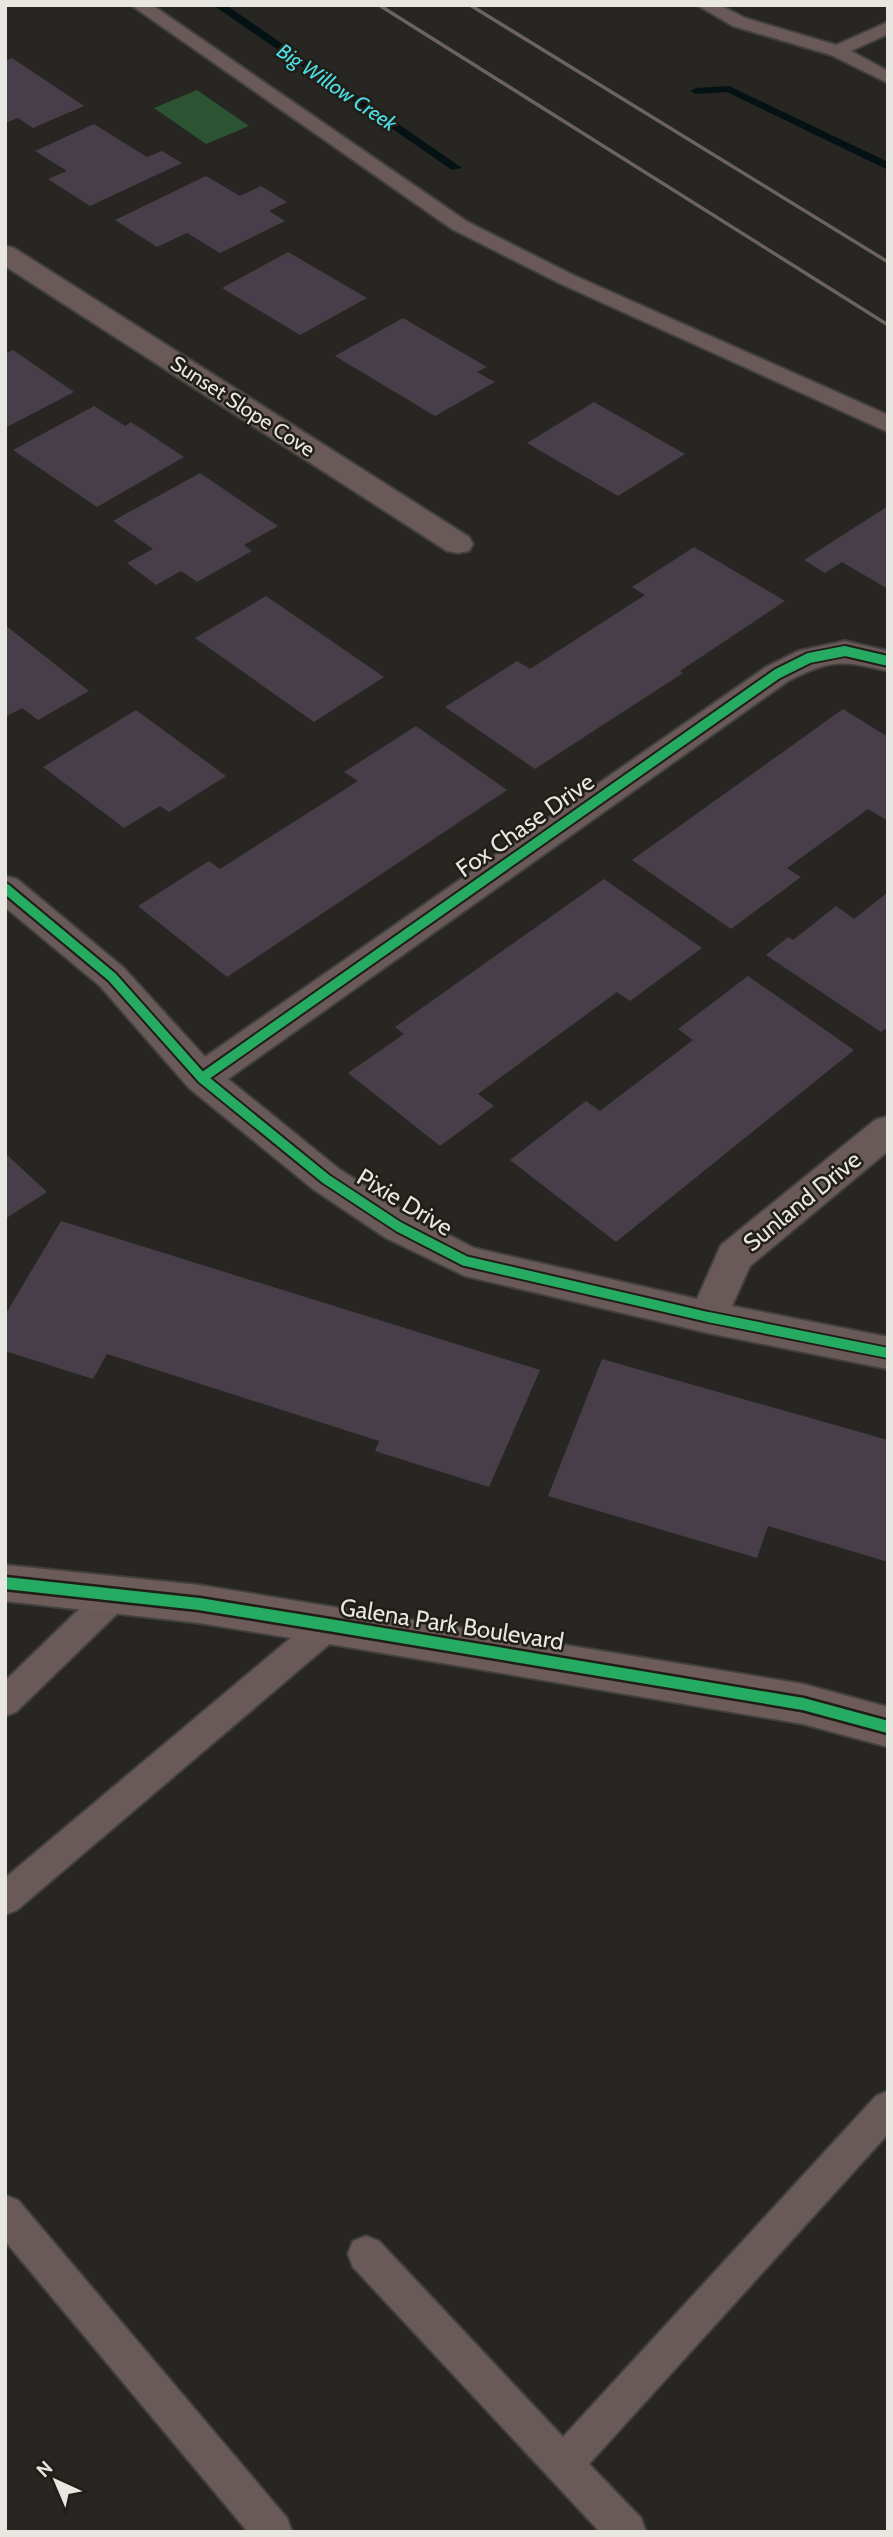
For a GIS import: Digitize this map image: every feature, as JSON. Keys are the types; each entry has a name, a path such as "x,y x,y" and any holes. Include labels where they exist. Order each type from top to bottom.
{"street":[{"name":"Sunset Slope Cove","path":"13,267 458,544"},
{"name":"Fox Chase Drive","path":"202,1078 777,674 809,658 845,651 888,661"},
{"name":"Pixie Drive","path":"5,888 112,977 202,1078 326,1179 400,1227 465,1261 708,1317 888,1353"},
{"name":"Sunland Drive","path":"708,1317 735,1256 888,1130"},
{"name":"Galena Park Boulevard","path":"5,1583 200,1604 329,1625 803,1704 888,1727"}],"lane":[{"path":"140,5 458,225 566,279 883,421 888,426"},
{"path":"706,5 739,22 837,51 888,78"},
{"path":"837,51 888,27"},
{"path":"5,1702 115,1595"},
{"path":"5,1899 329,1625"},
{"path":"564,2464 888,2108"},
{"path":"5,2213 273,2532"},
{"path":"366,2254 627,2532"}],"green space":[{"path":"197,90 249,126 206,144 154,108"}],"building":[{"path":"12,58 84,106 33,128 18,118 5,123 5,61"},
{"path":"94,124 147,157 162,151 182,163 90,206 48,179 67,171 35,151"},
{"path":"206,176 240,196 261,186 287,202 269,211 285,221 220,253 187,233 157,247 115,220"},
{"path":"288,252 367,298 300,335 222,288"},
{"path":"403,318 487,367 477,372 495,382 435,416 335,356"},
{"path":"13,350 74,392 5,428 5,354"},
{"path":"594,402 685,454 618,496 527,443"},
{"path":"94,406 125,426 131,422 184,457 97,507 13,450"},
{"path":"200,473 278,526 244,545 252,551 197,582 181,571 156,585 127,563 153,549 113,521"},
{"path":"888,506 888,589 842,562 825,573 804,560"},
{"path":"694,547 785,601 680,671 683,673 535,769 445,707 517,661 530,669 645,595 632,587"},
{"path":"266,596 384,677 314,722 195,638"},
{"path":"5,625 89,691 38,720 22,708 5,717"},
{"path":"843,709 888,737 888,821 868,809 787,868 801,877 731,929 632,860"},
{"path":"136,710 226,776 169,812 160,806 124,828 43,767"},
{"path":"416,726 507,790 227,977 138,906 209,861 220,869 358,781 344,772"},
{"path":"604,879 702,948 630,1001 617,992 478,1094 494,1106 440,1146 348,1073 404,1034 395,1027"},
{"path":"888,892 888,1027 881,1032 766,955 788,937 793,940 836,906 854,919"},
{"path":"748,976 854,1050 616,1242 510,1160 586,1101 600,1111 693,1040 678,1029"},
{"path":"5,1153 47,1192 5,1219"},
{"path":"61,1221 540,1370 489,1487 375,1451 379,1441 107,1354 93,1379 5,1351 5,1315"},
{"path":"602,1359 888,1440 888,1562 768,1526 757,1558 548,1496"}],"waterway":[{"name":"Big Willow Creek","path":"218,5 456,168"},
{"name":"Big Willow Creek","path":"696,91 729,89 888,167"}],"railway":[{"path":"379,5 888,325"},
{"path":"470,5 888,262"}],"cycle path":[{"path":"202,1078 777,674 809,658 845,651 888,661"},
{"path":"5,888 112,977 202,1078 326,1179 399,1227 465,1261 708,1317 888,1353"},
{"path":"5,1583 199,1604 329,1625 803,1704 888,1727"}]}
